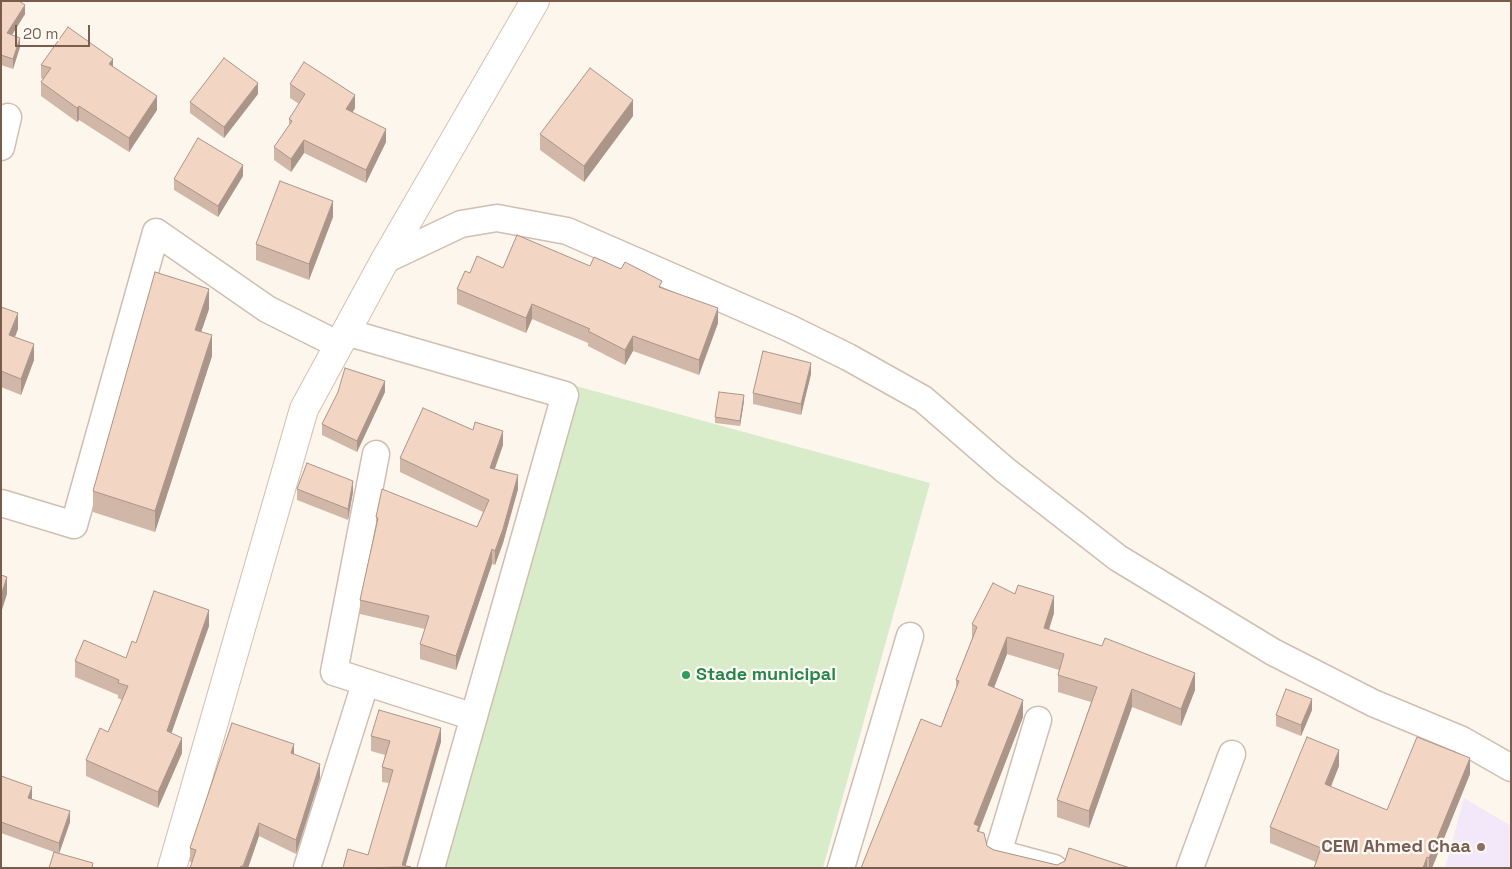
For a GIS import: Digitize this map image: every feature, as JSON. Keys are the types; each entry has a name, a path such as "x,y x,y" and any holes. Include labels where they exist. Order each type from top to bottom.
{"main road":[{"path":"172,868 304,409 385,260 535,1"}],"street":[{"path":"1,147 8,118"},
{"path":"385,260 461,224 498,218 567,231 789,328 848,357 922,399 1005,470 1118,558 1256,642 1373,702 1462,740 1511,768"},
{"path":"1,503 74,525 156,232 267,309 342,338 565,395 431,868"},
{"path":"376,454 334,672 365,684 474,718"},
{"path":"841,868 910,636"},
{"path":"307,868 365,684"},
{"path":"1038,720 998,853 1054,868"},
{"path":"1190,868 1232,754"}],"shaded area":[{"name":"CEM Ahmed Chaa","path":"1464,798 1511,826 1511,868 1445,868"}],"green space":[{"name":"Stade municipal","path":"576,386 930,483 823,868 442,868"}],"building":[{"path":"1,1 19,1 25,5 7,33 20,38 13,59 1,55"},
{"path":"68,27 113,59 109,64 157,96 129,138 79,106 77,108 41,82 51,68 41,65"},
{"path":"224,58 258,83 224,127 190,102"},
{"path":"304,62 355,95 346,109 386,129 366,170 304,140 291,159 274,147 292,121 289,119 305,94 290,84"},
{"path":"590,68 633,100 584,166 540,134"},
{"path":"198,138 243,165 218,206 174,179"},
{"path":"280,181 333,201 309,264 256,244"},
{"path":"517,235 590,266 594,257 621,269 625,262 662,281 659,287 718,308 699,360 633,336 625,350 588,331 590,329 532,304 526,318 457,289 465,271 470,273 477,256 503,268"},
{"path":"155,272 209,289 195,330 212,335 155,511 93,491"},
{"path":"1,307 18,313 9,335 34,344 21,379 1,371"},
{"path":"763,351 811,363 801,404 753,393"},
{"path":"345,368 385,381 357,441 322,424 338,392"},
{"path":"719,392 744,395 740,421 715,417"},
{"path":"423,408 473,430 475,422 503,431 490,468 518,475 503,529 495,551 492,549 456,656 420,644 429,616 360,600 378,518 376,517 382,489 477,527 489,500 400,458"},
{"path":"307,463 353,481 348,509 297,489"},
{"path":"1,575 7,577 1,595"},
{"path":"993,583 1015,594 1018,585 1054,596 1044,628 1102,646 1105,638 1195,673 1181,709 1132,689 1089,811 1057,800 1097,687 1058,675 1064,654 1007,637 988,685 1023,700 974,824 979,826 977,831 984,833 987,846 994,850 1057,865 1065,861 1069,848 1130,868 861,868 921,719 941,727 959,681 956,680 977,627 972,624"},
{"path":"154,591 209,610 167,731 182,738 158,792 86,760 100,728 108,732 128,686 118,683 119,680 75,661 84,640 126,658 132,641 136,643"},
{"path":"1286,689 1312,699 1301,725 1276,715"},
{"path":"379,710 441,728 402,865 411,867 343,868 348,849 368,855 393,770 382,767 390,741 371,736"},
{"path":"232,723 294,744 291,753 320,764 296,840 259,823 243,866 240,868 190,868 196,850 190,848"},
{"path":"1307,737 1339,750 1325,784 1387,810 1417,737 1470,758 1429,858 1427,857 1423,868 1314,868 1321,848 1270,827"},
{"path":"1,776 32,787 28,798 70,811 59,843 1,822"},
{"path":"54,852 93,863 92,868 49,868"}],"place":[{"name":"Stade municipal","path":"686,675"},
{"name":"CEM Ahmed Chaa","path":"1481,847"}]}
